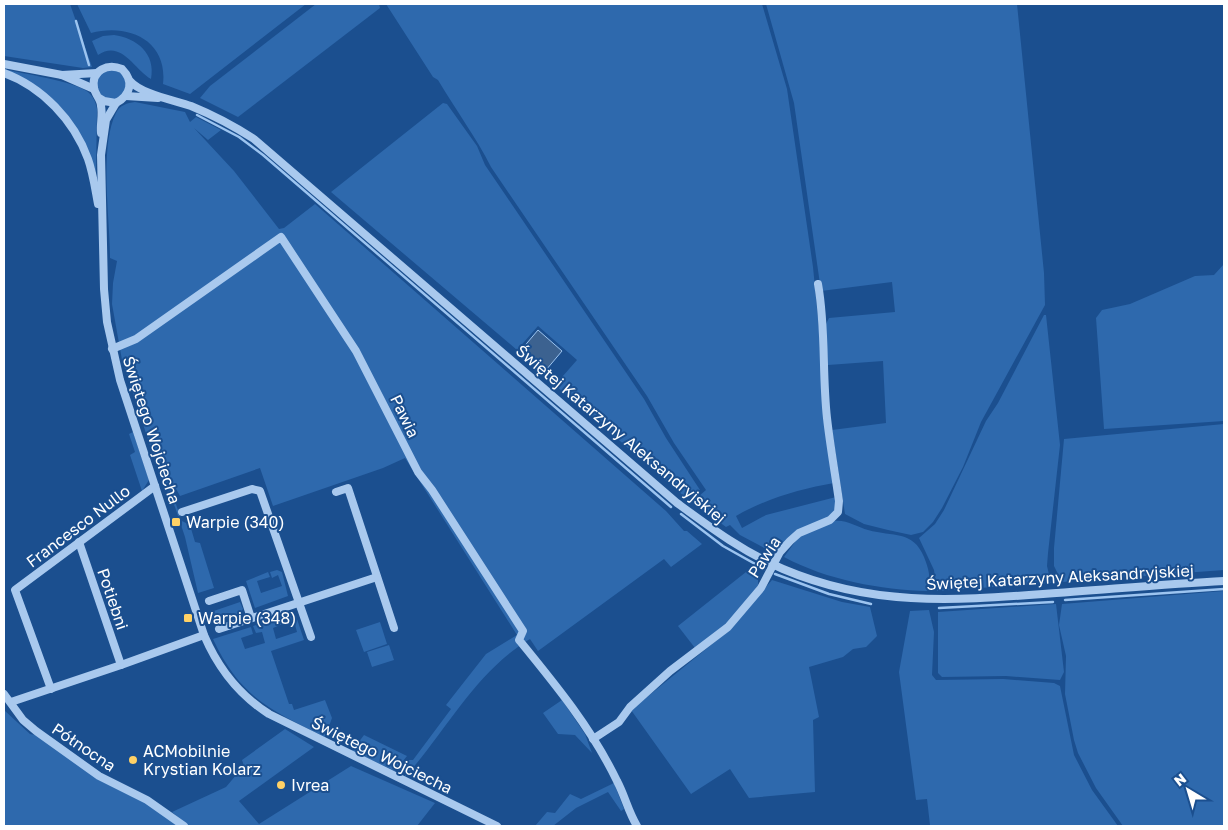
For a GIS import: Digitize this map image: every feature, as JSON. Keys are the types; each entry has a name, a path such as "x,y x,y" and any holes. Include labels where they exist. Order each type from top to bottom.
{"street":[{"path":"4,64 62,75 94,88"},
{"path":"62,75 97,73 109,66 116,67 122,69 130,81 130,89 126,96 116,103 99,98 94,88 97,73"},
{"path":"4,73 45,97 73,130 88,158 102,218"},
{"name":"Świętej Katarzyny Aleksandryjskiej","path":"130,81 136,86 227,122 272,152 677,503 724,537 773,565 850,591 889,598 933,600 977,599 1224,581"},
{"name":"Świętej Katarzyny Aleksandryjskiej","path":"126,96 165,98"},
{"name":"Świętego Wojciecha","path":"99,98 102,139 104,295 112,349 204,635 214,657 232,682 267,713 497,826"},
{"name":"Świętego Wojciecha","path":"102,139 106,120 116,103"},
{"name":"Pawia","path":"112,349 136,339 281,237 356,351 418,472 432,490 523,631 519,640 559,689 593,739 619,722 630,707 670,672 728,627 760,588 780,552 799,533 835,516 840,507 827,419 822,338 824,316 818,284"},
{"name":"Francesco Nullo","path":"51,689 15,590 155,486"},
{"path":"336,492 348,488 394,628"},
{"path":"182,512 252,489 260,491 312,637"},
{"name":"Potiebni","path":"79,542 122,666"},
{"path":"219,629 377,577"},
{"path":"209,601 242,590 251,618"},
{"path":"11,702 122,666 204,635"},
{"name":"Północna","path":"4,694 23,720 36,731 99,776 147,800 184,826"},
{"path":"593,739 618,782 627,809 637,826"}],"shaded area":[{"path":"4,4 70,4 92,67 83,68 4,56"},
{"path":"77,4 306,4 190,94 163,84 163,69 159,56 143,38 119,31 91,33"},
{"path":"316,4 379,4 380,8 238,117 200,98 210,86"},
{"path":"386,4 762,4 787,89 813,267 834,483 783,495 736,516 742,528 766,515 836,497 835,514 795,533 774,553 740,535 730,525 726,527 692,502 706,490 674,443 647,396 491,167 438,80 433,77"},
{"path":"766,4 1017,4 1044,273 1045,305 981,422 963,467 942,508 933,522 923,532 911,535 888,530 864,524 845,514 832,430 886,423 883,361 828,365 825,326 829,318 895,312 892,282 821,291 794,103"},
{"path":"114,35 130,40 143,49 151,62 151,79 120,53 106,51 98,55 92,41 103,36"},
{"path":"4,69 72,84 90,94 97,109 96,172 81,137 62,110 37,87"},
{"path":"118,69 126,77 127,93 112,102 98,94 96,80 102,72"},
{"path":"135,102 185,112 190,122 196,117 221,130 208,140 194,128 234,171 279,229 284,228 315,204 666,511 684,531 687,531 702,544 671,567 664,559 538,651 530,639 511,652 477,685 405,777 406,766 409,760 413,760 451,709 446,705 486,654 517,635 405,458 383,468 273,506 260,468 180,496 175,487 173,496 182,521 190,525 195,542 200,543 214,588 198,593 185,537 175,507 160,476 122,360 112,304 117,261 110,258 107,184 108,144 116,113 124,105"},
{"path":"443,103 447,104 477,146 485,165 644,399 666,438 700,490 685,497 555,385 577,360 538,326 517,350 331,192"},
{"path":"1224,264 1224,421 1104,429 1096,318 1102,310 1130,304 1195,276 1214,275"},
{"path":"1044,315 1046,315 1060,445 1047,566 1051,583 937,591 934,570 919,538 935,524 944,510 986,421 998,403"},
{"path":"538,330 562,351 546,370 522,349"},
{"path":"1224,424 1224,570 1062,582 1054,566 1054,548 1064,439"},
{"path":"133,432 149,480 142,491 130,455 135,452 129,434"},
{"path":"834,521 843,521 868,530 901,536 914,542 924,557 927,566 929,578 928,591 873,586 836,578 784,557 800,535"},
{"path":"277,570 282,572 288,596 255,608 246,581 268,572 270,577 257,581 261,593 282,586 278,575 272,578 270,572"},
{"path":"746,572 758,578 758,586 726,625 695,648 678,626"},
{"path":"772,580 842,602 870,607 877,636 866,647 853,649 843,657 809,667 819,717 813,720 815,792 749,798 730,769 691,794 631,710 727,632"},
{"path":"1224,591 1224,826 1123,826 1096,788 1078,753 1074,740 1065,694 1066,656 1059,625 1062,604"},
{"path":"240,602 243,609 240,614 208,624 205,614"},
{"path":"1056,604 1064,672 1060,680 1006,676 942,677 938,673 938,612"},
{"path":"929,610 934,632 932,675 936,680 1003,679 1054,683 1060,686 1074,755 1092,790 1118,826 918,826 930,825 927,799 916,800 899,672 910,611"},
{"path":"291,614 296,616 304,640 271,651 289,704 292,704 294,710 325,700 332,718 325,737 258,700 234,675 213,639 251,627 253,634 241,638 245,649 265,643 262,632 256,633 253,626 283,616 285,623 273,628 276,639 297,632 294,621 287,624 285,616"},
{"path":"380,622 387,644 364,652 356,630"},
{"path":"389,645 394,660 372,667 367,652"},
{"path":"562,700 585,734 592,753 575,735 558,734 543,713"},
{"path":"4,710 30,734 40,736 151,806 178,826 4,826"},
{"path":"285,729 314,747 239,801 259,824 351,766 435,803 417,826 188,826 172,812 226,787 237,774 245,769 242,760"},
{"path":"364,735 407,756 395,771 352,751"},
{"path":"614,783 624,809 621,811 608,792 576,808 553,826 535,826 547,812 555,813 570,794 581,799"}],"waterway":[{"path":"76,21 89,65"},
{"path":"197,115 239,137 263,155 671,507"},
{"path":"681,514 723,546 764,569"},
{"path":"775,574 829,594 871,604"},
{"path":"1065,600 1224,589"},
{"path":"939,608 1053,602"}],"place":[{"name":"Warpie (340)","path":"176,522"},
{"name":"Warpie (348)","path":"188,618"},
{"name":"ACMobilnie Krystian Kolarz","path":"133,760"},
{"name":"Ivrea","path":"281,785"}]}
